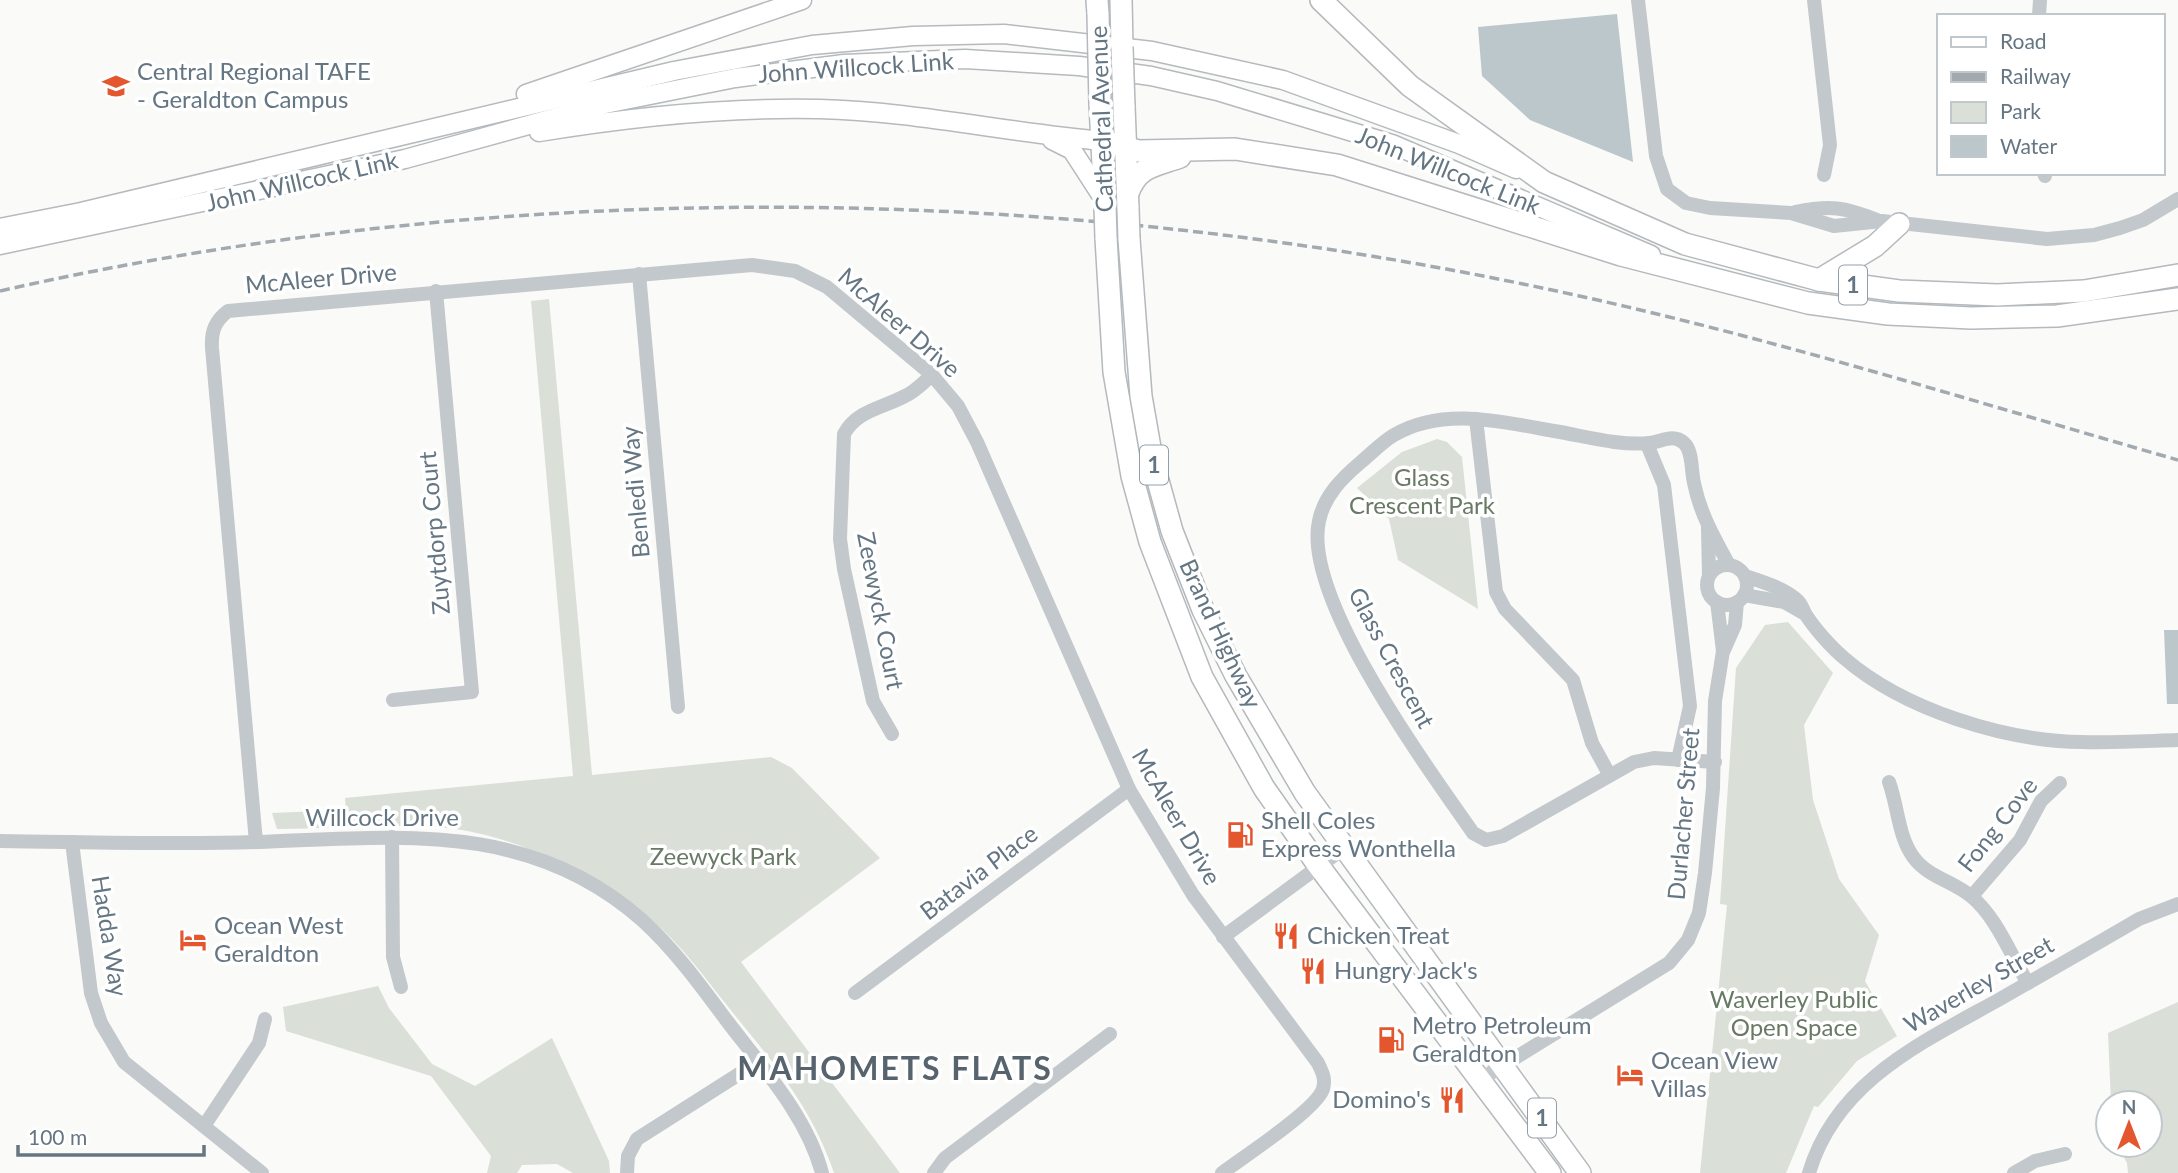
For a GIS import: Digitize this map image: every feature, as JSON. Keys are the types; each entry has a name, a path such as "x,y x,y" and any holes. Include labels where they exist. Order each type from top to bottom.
{"highway":[{"name":"1","path":"1321,0 1410,86 1544,182 1685,244 1819,279 1899,292 1997,295 2084,291 2178,275"},
{"name":"Cathedral Avenue","path":"1097,7 1106,238"},
{"name":"Brand Highway","path":"1121,8 1129,239 1141,396 1152,459 1172,531 1203,610 1236,676 1299,783 1580,1173"},
{"path":"1103,141 1127,149"},
{"name":"1","path":"1127,149 1195,152 1235,149 1337,165 1609,251 1808,303 1888,314 1972,318 2057,316 2178,299"},
{"name":"1","path":"1128,201 1134,178 1144,170 1195,152"},
{"path":"1819,279 1858,258 1890,223"},
{"name":"Brand Highway","path":"1106,238 1114,372 1132,476 1150,542 1202,677 1264,788 1318,865 1482,1079 1550,1173"}],"main road":[{"path":"341,149 518,97 802,0"},
{"name":"John Willcock Link","path":"0,228 81,212 674,71 812,46 913,36 1004,34 1152,51 1283,80 1459,144 1544,182"},
{"name":"John Willcock Link","path":"0,245 405,159 606,104 735,78 844,64 964,59 1079,66 1151,76 1217,91 1392,144 1694,272"},
{"path":"405,159 541,132 658,117 818,109 943,118 1039,135 1103,141"},
{"path":"1039,135 1072,150 1105,204"}],"street":[{"path":"1638,0 1656,156 1667,189 1686,203 1710,208 1791,212 1818,207 1846,207 1890,223 2022,239 2069,239 2120,228 2151,215 2178,199"},
{"path":"1814,0 1830,145 1824,175"},
{"name":"McAleer Drive","path":"256,842 211,335 217,319 228,311 639,274 752,265 795,271 827,286 932,375 958,405 977,442 1129,789 1193,895 1325,1076 1322,1091 1311,1106 1222,1173"},
{"name":"Benledi Way","path":"639,274 678,707"},
{"name":"Zuytdorp Court","path":"393,700 472,692 436,291"},
{"name":"Zeewyck Court","path":"892,734 873,701 844,569 840,539 844,433 851,422 862,414 908,395 932,375"},
{"path":"1475,419 1496,592 1505,609 1573,680 1592,743 1609,774"},
{"name":"Glass Crescent","path":"1708,528 1694,484 1689,451 1685,443 1676,438 1647,444 1475,419 1426,422 1394,435 1346,474 1328,497 1318,521 1317,551 1325,582 1361,662 1397,721 1473,833 1486,840 1503,836 1634,762 1714,762"},
{"name":"Durlacher Street","path":"1647,444 1664,485 1690,706 1678,760"},
{"path":"1708,528 1729,565"},
{"path":"1708,528 1708,591 1717,602 1727,605 1740,599 1784,602 1805,614 1844,658 1885,686 1959,719 2032,738 2081,742 2178,740"},
{"path":"1709,576 1715,569 1729,565 1739,568 1745,576 1747,586 1740,599"},
{"path":"1745,576 1784,591 1800,602 1805,614"},
{"name":"Durlacher Street","path":"1723,651 1735,625 1740,599"},
{"name":"Durlacher Street","path":"1482,1079 1669,963 1688,940 1699,914 1705,873 1716,701 1723,651 1717,602"},
{"path":"1889,782 1898,807 1905,842 1915,860 1972,896 1987,913 2028,983"},
{"name":"Fong Cove","path":"1972,896 2020,840 2041,801 2060,783"},
{"name":"Batavia Place","path":"856,993 1129,789"},
{"path":"392,837 393,957 401,987"},
{"name":"Willcock Drive","path":"0,841 256,842 392,837 465,840 503,848 549,863 599,889 641,919 681,959 794,1111 822,1173"},
{"name":"Hadda Way","path":"72,842 91,993 101,1023 124,1062 262,1173"},
{"path":"1223,937 1344,848"},
{"name":"Waverley Street","path":"1808,1173 1828,1127 1850,1098 1888,1063 2139,919 2178,904"},
{"path":"204,1126 259,1043 265,1019"},
{"path":"934,1173 945,1158 1110,1034"},
{"path":"627,1173 628,1156 637,1139 758,1062"},
{"path":"2014,1173 2035,1161 2065,1154"}],"green space":[{"name":"Zeewyck Park","path":"549,299 592,775 771,757 792,768 880,858 741,962 900,1173 834,1173 815,1128 791,1088 696,966 650,919 597,882 537,852 476,833 447,828 384,826 277,829 272,813 346,810 345,798 573,776 531,301"},
{"name":"Glass Crescent Park","path":"1437,439 1447,442 1462,457 1478,609 1398,560 1389,519 1357,488 1402,452"},
{"name":"Waverley Public Open Space","path":"1788,622 1833,673 1804,725 1813,800 1839,879 1879,935 1865,981 1897,1036 1857,1061 1818,1107 1814,1106 1786,1173 1700,1173 1727,905 1720,904 1736,668 1765,625"},
{"path":"378,986 389,1008 432,1064 475,1086 552,1038 609,1161 610,1173 573,1173 557,1164 522,1165 517,1173 487,1173 491,1156 431,1076 286,1031 283,1007"},
{"path":"2178,1002 2178,1173 2128,1173 2125,1159 2164,1159 2164,1089 2110,1089 2108,1033"}],"water":[{"path":"1617,14 1633,162 1530,120 1482,76 1478,27"},
{"path":"2164,630 2178,630 2178,704 2167,704"}],"railway":[{"path":"0,291 187,254 377,228 568,213 761,207 954,212 1146,226 1336,250 1606,302 1771,343 2178,460"}],"place":[{"name":"Central Regional TAFE - Geraldton Campus","path":"116,86"},
{"name":"Shell Coles Express Wonthella","path":"1240,835"},
{"name":"Chicken Treat","path":"1286,936"},
{"name":"Ocean West Geraldton","path":"193,940"},
{"name":"Hungry Jack's","path":"1313,971"},
{"name":"Metro Petroleum Geraldton","path":"1391,1040"},
{"name":"Ocean View Villas","path":"1630,1075"},
{"name":"Domino's","path":"1452,1100"}],"district":[{"name":"MAHOMETS FLATS","path":"895,1069"}]}
